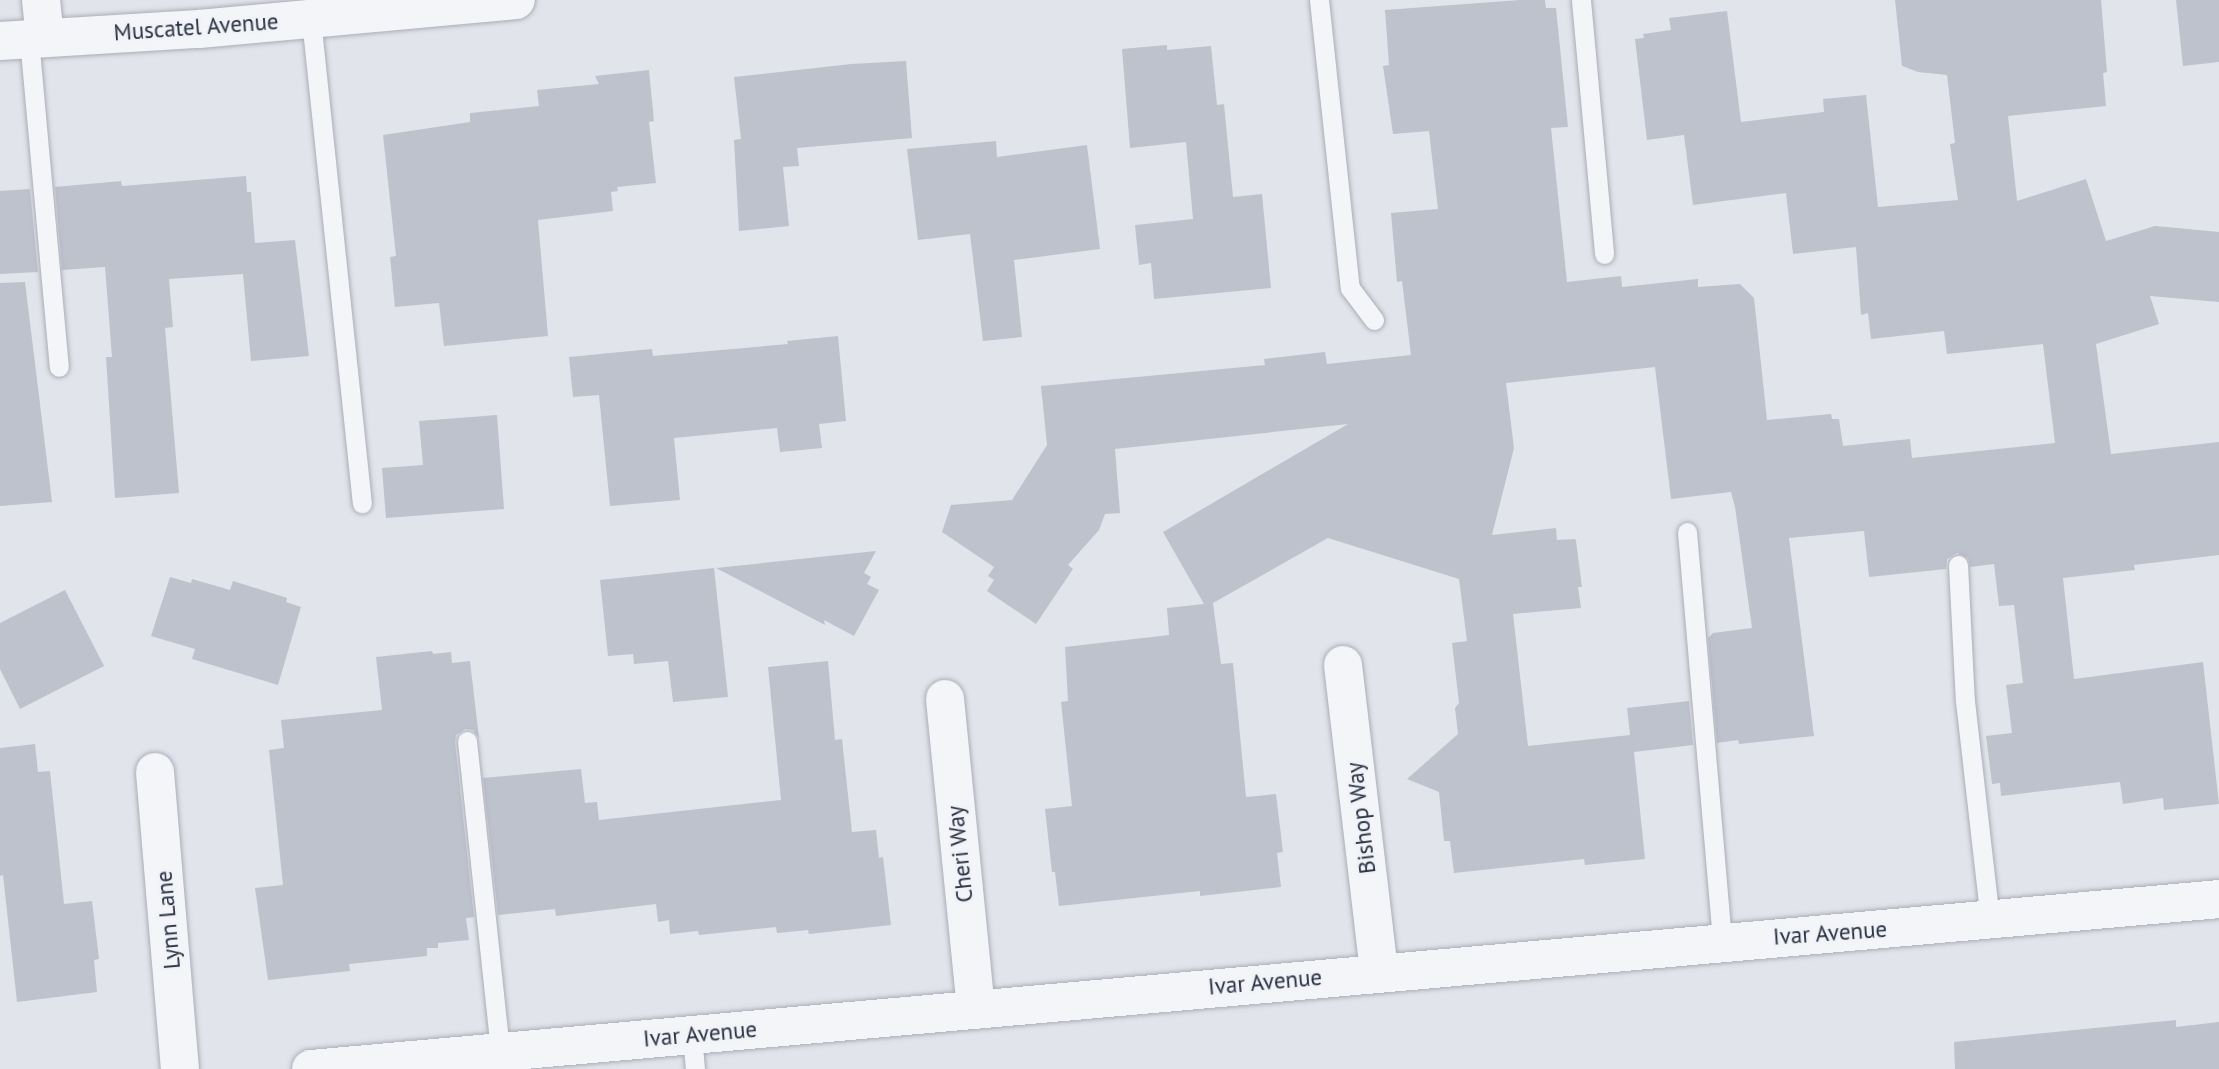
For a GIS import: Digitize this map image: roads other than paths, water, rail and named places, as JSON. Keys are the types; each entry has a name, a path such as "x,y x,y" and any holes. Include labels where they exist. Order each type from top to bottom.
{"street":[{"name":"Muscatel Avenue","path":"29,29 311,19 390,6 516,0"},
{"name":"Bishop Way","path":"1343,665 1379,972"},
{"name":"Cheri Way","path":"945,699 976,1009"},
{"name":"Lynn Lane","path":"155,772 180,1069"},
{"name":"Ivar Avenue","path":"311,1069 694,1052 976,1009 2219,898"}],"lane":[{"path":"1319,0 1350,288 1374,320"},
{"path":"1581,0 1604,254"},
{"path":"311,19 362,503"},
{"path":"29,29 59,367"},
{"path":"1687,532 1722,942"},
{"path":"1958,565 1965,701 1990,919"},
{"path":"467,741 502,1060"}]}
